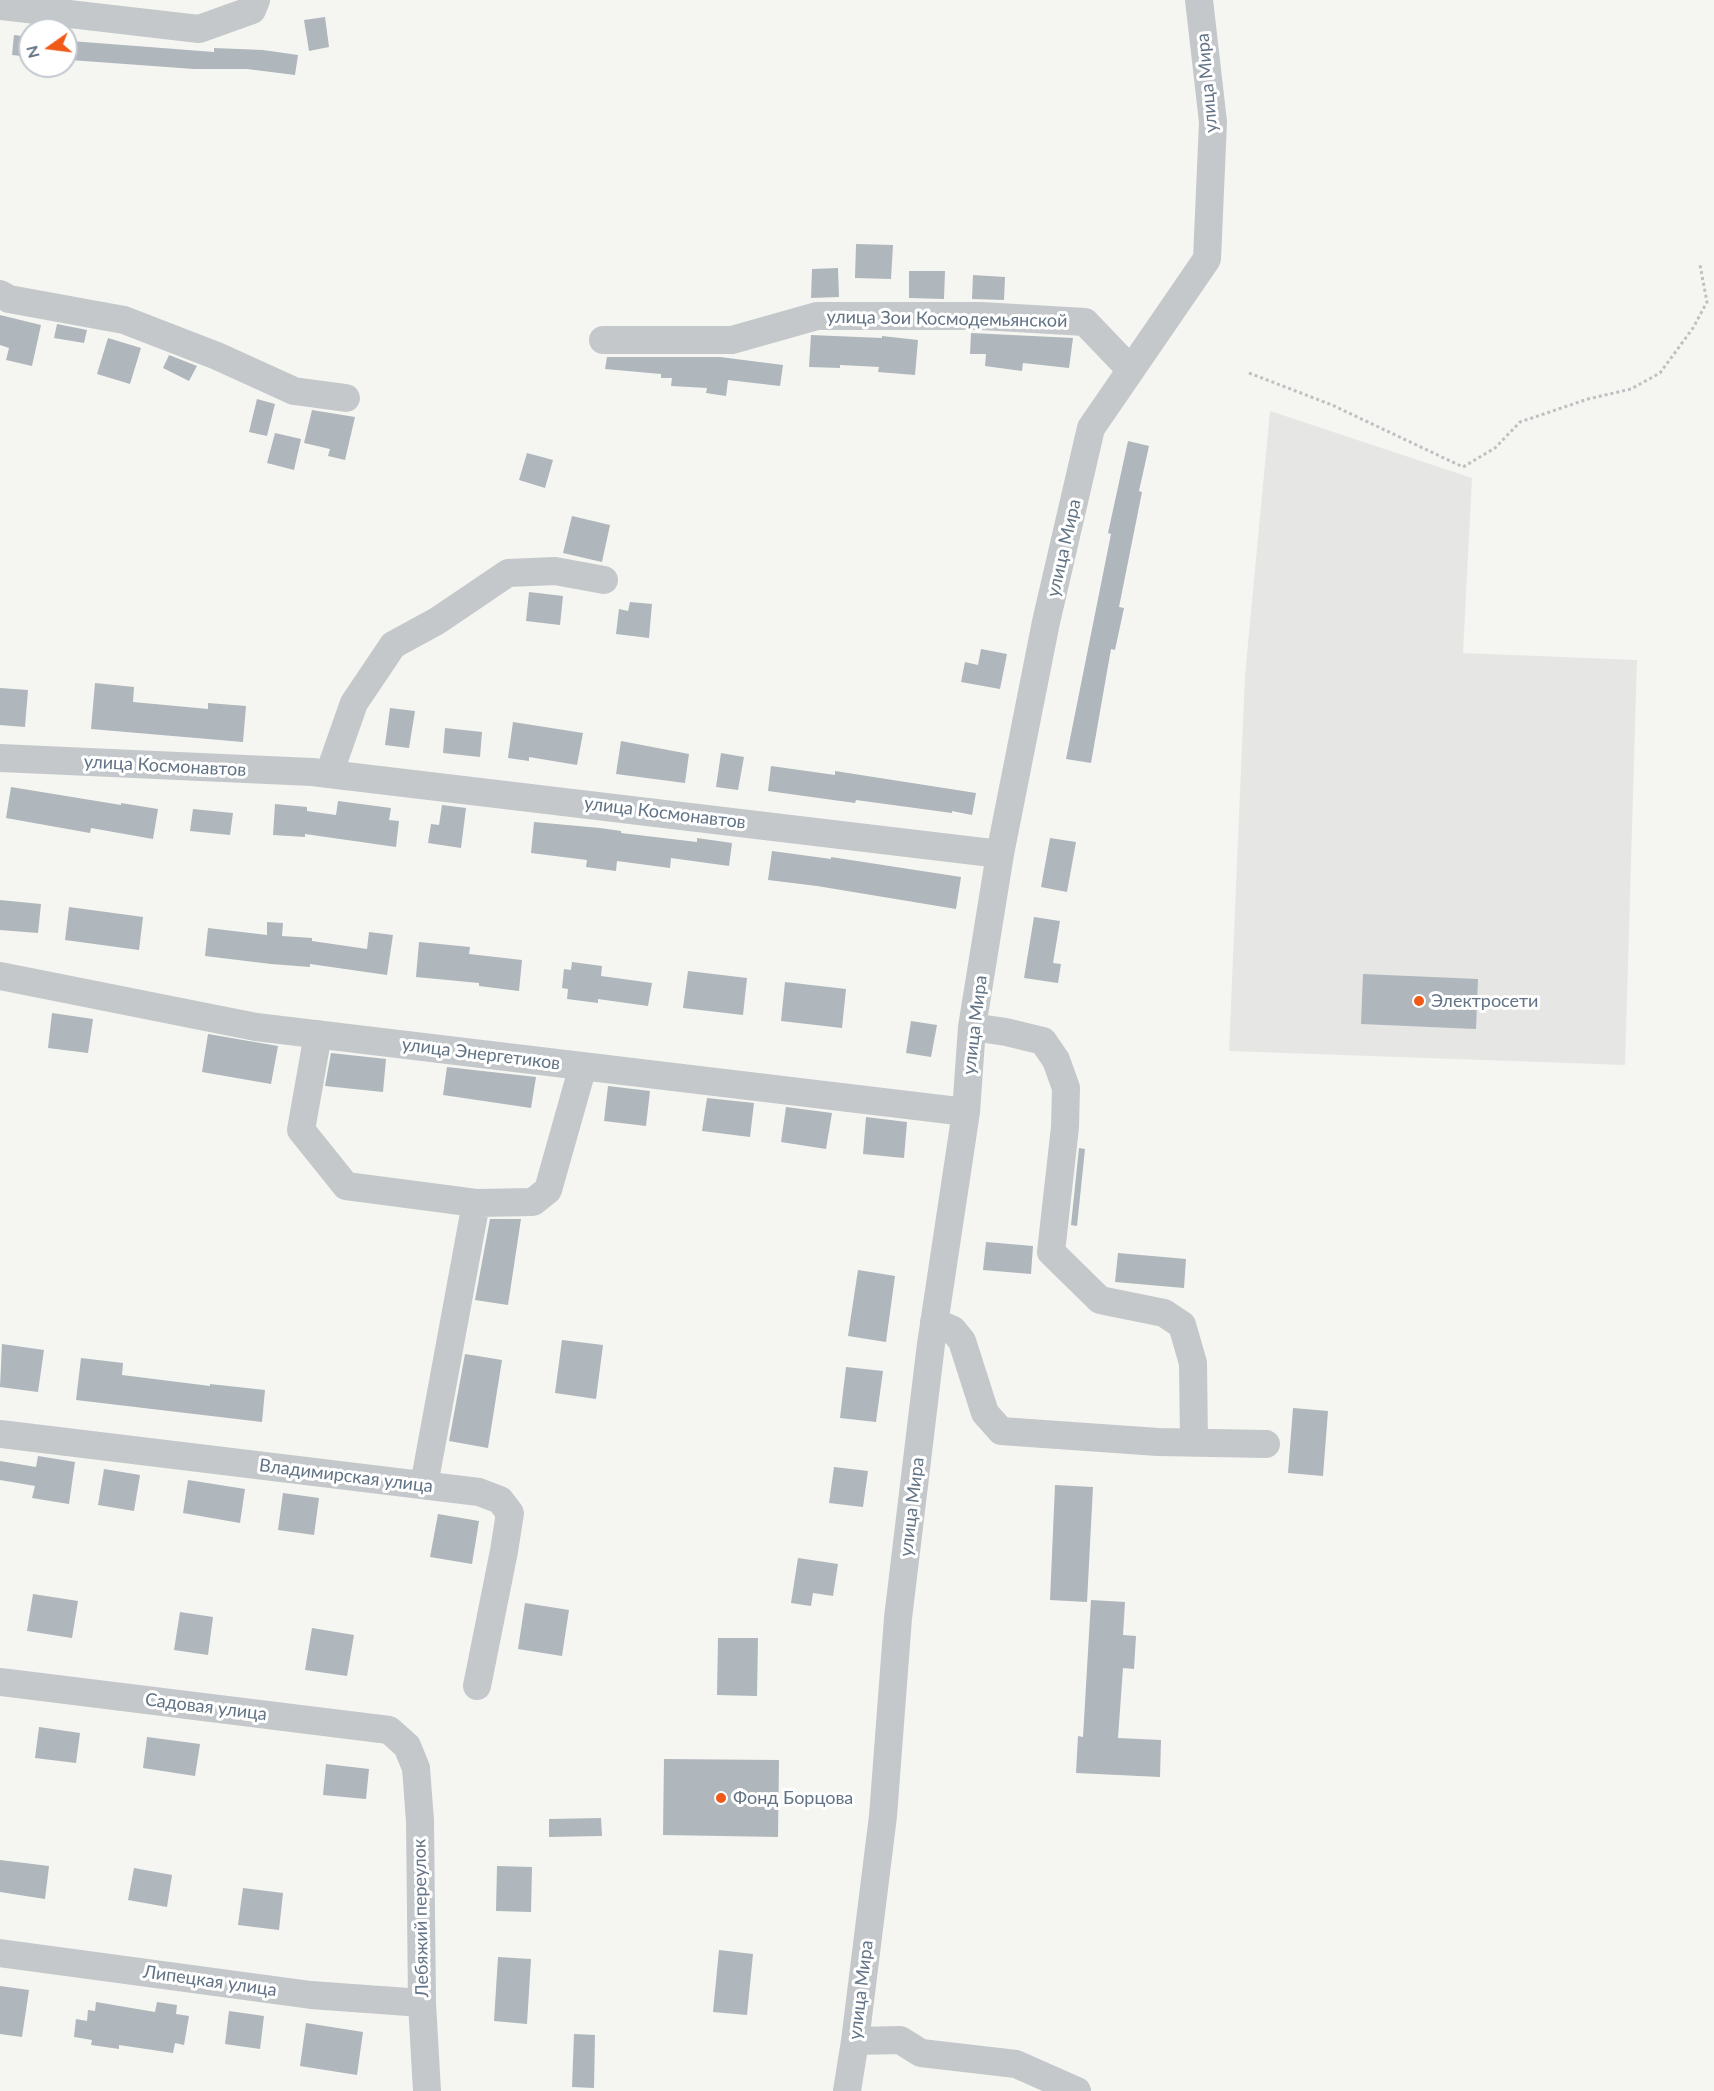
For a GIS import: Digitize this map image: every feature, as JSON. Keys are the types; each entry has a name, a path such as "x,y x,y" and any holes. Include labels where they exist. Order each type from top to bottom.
{"street":[{"path":"0,6 199,29 252,10 255,0"},
{"name":"улица Мира","path":"847,2091 883,1816 898,1618 934,1322 966,1112 972,1027 999,854 1046,622 1091,428 1207,259 1213,122 1200,0"},
{"path":"0,294 9,299 124,320 217,356 294,391 346,398"},
{"name":"улица Зои Космодемьянской","path":"603,340 732,340 817,316 981,316 1085,322 1130,369"},
{"path":"329,774 354,704 393,645 437,621 508,573 555,571 604,580"},
{"name":"улица Космонавтов","path":"0,758 329,774 999,854"},
{"name":"улица Энергетиков","path":"0,976 256,1027 966,1112"},
{"path":"972,1027 1043,1041 1056,1060 1066,1088 1065,1127 1052,1252 1100,1300 1164,1313 1182,1325 1192,1363 1194,1442"},
{"path":"318,1034 301,1130 346,1186 476,1203 534,1202 548,1190 583,1066"},
{"path":"424,1485 476,1203"},
{"path":"934,1322 953,1330 962,1341 985,1413 1001,1431 1158,1442 1266,1444"},
{"name":"Владимирская улица","path":"0,1434 479,1492 500,1500 510,1513 477,1686"},
{"name":"Садовая улица","path":"0,1682 388,1730 407,1746"},
{"name":"Лебяжий переулок","path":"407,1746 416,1768 420,1821 422,2003 427,2091"},
{"name":"Липецкая улица","path":"0,1953 311,1995 422,2003"},
{"path":"855,2041 900,2040 921,2053 1016,2064 1077,2091"}],"path":[{"path":"1249,373 1332,405 1463,467 1495,448 1520,422 1588,399 1631,389 1660,373 1693,327 1707,302 1700,265"}],"shaded area":[{"path":"1270,411 1472,478 1463,653 1637,660 1625,1065 1229,1051 1245,675"}],"building":[{"path":"325,17 329,47 309,51 304,20"},
{"path":"14,35 18,36 18,56 12,55"},
{"path":"78,42 214,52 214,48 263,50 298,55 295,75 247,69 194,69 78,61"},
{"path":"856,244 893,245 891,279 855,278"},
{"path":"838,268 839,297 811,298 812,269"},
{"path":"909,271 945,271 944,299 909,298"},
{"path":"973,275 1005,277 1004,300 972,299"},
{"path":"0,315 41,325 32,366 6,360 9,348 0,345"},
{"path":"57,324 87,330 84,343 54,338"},
{"path":"971,333 1073,338 1069,368 1023,363 1022,371 985,366 986,354 970,354"},
{"path":"811,335 882,338 882,336 918,340 915,375 878,372 879,367 840,365 840,368 809,367"},
{"path":"108,338 141,348 130,384 97,374"},
{"path":"169,355 197,366 189,381 163,368"},
{"path":"607,357 720,357 783,365 780,386 728,380 726,396 706,393 707,388 671,386 672,378 661,378 661,374 605,369"},
{"path":"257,399 275,404 267,436 249,432"},
{"path":"312,410 355,417 345,460 328,456 330,449 304,443"},
{"path":"275,433 301,439 294,470 267,463"},
{"path":"1128,441 1149,446 1119,607 1124,608 1115,650 1111,649 1091,763 1066,759 1111,534 1108,533"},
{"path":"527,453 553,460 545,488 519,480"},
{"path":"572,516 610,525 602,562 563,553"},
{"path":"529,592 563,596 560,625 526,621"},
{"path":"630,602 652,604 649,638 616,634 619,609 628,611"},
{"path":"981,649 1007,654 1000,689 961,682 965,662 978,665"},
{"path":"95,683 134,687 133,702 208,709 208,703 246,706 243,742 91,729"},
{"path":"0,688 28,690 25,727 0,725"},
{"path":"390,708 415,711 409,748 385,745"},
{"path":"513,722 583,733 577,765 529,757 529,761 508,758"},
{"path":"445,728 482,732 480,757 443,753"},
{"path":"621,741 689,754 685,783 616,774"},
{"path":"721,753 744,757 738,790 716,787"},
{"path":"771,766 835,775 835,771 976,793 972,815 768,791"},
{"path":"11,787 158,809 153,839 91,828 90,833 6,818"},
{"path":"338,801 391,808 389,820 399,821 396,847 305,834 305,837 273,835 275,804 307,807 307,811 336,815"},
{"path":"442,805 466,808 461,848 428,843 431,824 439,825"},
{"path":"193,809 233,813 230,835 190,831"},
{"path":"534,822 600,828 621,831 621,833 697,842 697,838 732,843 729,866 671,858 670,868 617,861 616,871 586,867 587,860 531,853"},
{"path":"1050,838 1076,842 1067,892 1041,887"},
{"path":"772,851 831,859 831,857 961,877 956,909 768,880"},
{"path":"0,900 41,904 38,933 0,930"},
{"path":"69,907 143,917 139,950 65,940"},
{"path":"1034,917 1060,921 1053,963 1061,964 1058,983 1024,978"},
{"path":"267,922 283,923 282,936 312,938 312,941 367,949 369,932 393,935 387,975 310,964 310,967 205,956 208,928 267,935"},
{"path":"419,942 470,947 469,954 522,960 519,991 479,986 479,983 416,977"},
{"path":"572,962 602,966 601,976 652,983 648,1006 598,999 598,1003 567,999 568,989 562,988 564,969 571,970"},
{"path":"688,971 747,978 743,1015 683,1008"},
{"name":"Электросети","path":"1363,974 1478,979 1476,1029 1361,1024"},
{"path":"785,982 846,989 842,1028 781,1021"},
{"path":"52,1013 93,1019 88,1053 48,1048"},
{"path":"911,1021 937,1025 931,1057 906,1053"},
{"path":"208,1034 278,1046 271,1084 202,1072"},
{"path":"331,1053 386,1059 383,1092 325,1086"},
{"path":"447,1067 536,1077 531,1108 443,1095"},
{"path":"608,1086 650,1091 646,1126 604,1121"},
{"path":"707,1098 754,1103 750,1137 702,1131"},
{"path":"786,1107 832,1113 826,1149 781,1142"},
{"path":"866,1117 907,1122 904,1158 863,1154"},
{"path":"1079,1148 1085,1149 1077,1226 1071,1225"},
{"path":"490,1219 521,1219 508,1305 475,1300"},
{"path":"986,1242 1033,1246 1031,1274 983,1270"},
{"path":"1118,1253 1186,1259 1184,1288 1115,1282"},
{"path":"858,1270 895,1276 886,1342 848,1336"},
{"path":"562,1340 603,1345 596,1399 555,1393"},
{"path":"2,1344 44,1350 38,1392 0,1387"},
{"path":"465,1354 502,1360 488,1448 449,1441"},
{"path":"81,1358 123,1363 122,1375 265,1390 262,1422 76,1400"},
{"path":"846,1367 883,1371 876,1422 840,1418"},
{"path":"1293,1408 1328,1411 1323,1476 1288,1473"},
{"path":"38,1456 75,1462 69,1504 32,1498 35,1486 0,1480 0,1461 36,1467"},
{"path":"834,1467 868,1471 863,1507 829,1503"},
{"path":"104,1469 140,1475 134,1511 98,1505"},
{"path":"188,1480 245,1489 240,1523 183,1513"},
{"path":"1055,1485 1093,1487 1087,1602 1050,1600"},
{"path":"283,1493 319,1498 314,1535 278,1530"},
{"path":"438,1514 479,1521 472,1564 430,1557"},
{"path":"798,1558 838,1564 833,1596 813,1593 811,1606 791,1603"},
{"path":"33,1594 78,1601 72,1638 27,1631"},
{"path":"1091,1600 1125,1602 1123,1635 1136,1636 1134,1669 1123,1668 1118,1738 1161,1740 1160,1777 1076,1773 1078,1736 1083,1737"},
{"path":"525,1603 569,1610 562,1656 518,1649"},
{"path":"180,1612 213,1617 208,1655 174,1650"},
{"path":"312,1628 354,1635 347,1676 305,1670"},
{"path":"718,1638 758,1638 757,1696 717,1695"},
{"path":"39,1727 80,1733 76,1763 35,1758"},
{"path":"147,1737 200,1744 195,1776 143,1768"},
{"name":"Фонд Борцова","path":"664,1759 779,1760 778,1837 663,1835"},
{"path":"326,1764 369,1769 366,1799 323,1795"},
{"path":"601,1818 602,1836 549,1837 549,1819"},
{"path":"0,1860 49,1866 45,1899 0,1892"},
{"path":"497,1866 532,1867 531,1912 496,1911"},
{"path":"134,1868 172,1875 167,1907 128,1900"},
{"path":"243,1888 283,1893 279,1930 238,1925"},
{"path":"719,1950 753,1954 747,2015 713,2012"},
{"path":"498,1957 531,1959 527,2024 494,2021"},
{"path":"0,1986 29,1990 22,2037 0,2034"},
{"path":"96,2002 155,2012 157,2002 177,2005 176,2014 189,2016 184,2045 175,2043 173,2053 119,2045 119,2049 91,2045 92,2040 74,2037 76,2019 87,2021 88,2010 95,2011"},
{"path":"229,2011 264,2016 260,2049 225,2044"},
{"path":"306,2023 363,2032 357,2075 300,2066"},
{"path":"574,2034 595,2035 594,2088 572,2087"}],"place":[{"name":"Электросети","path":"1419,1001"},
{"name":"Фонд Борцова","path":"721,1798"}]}
